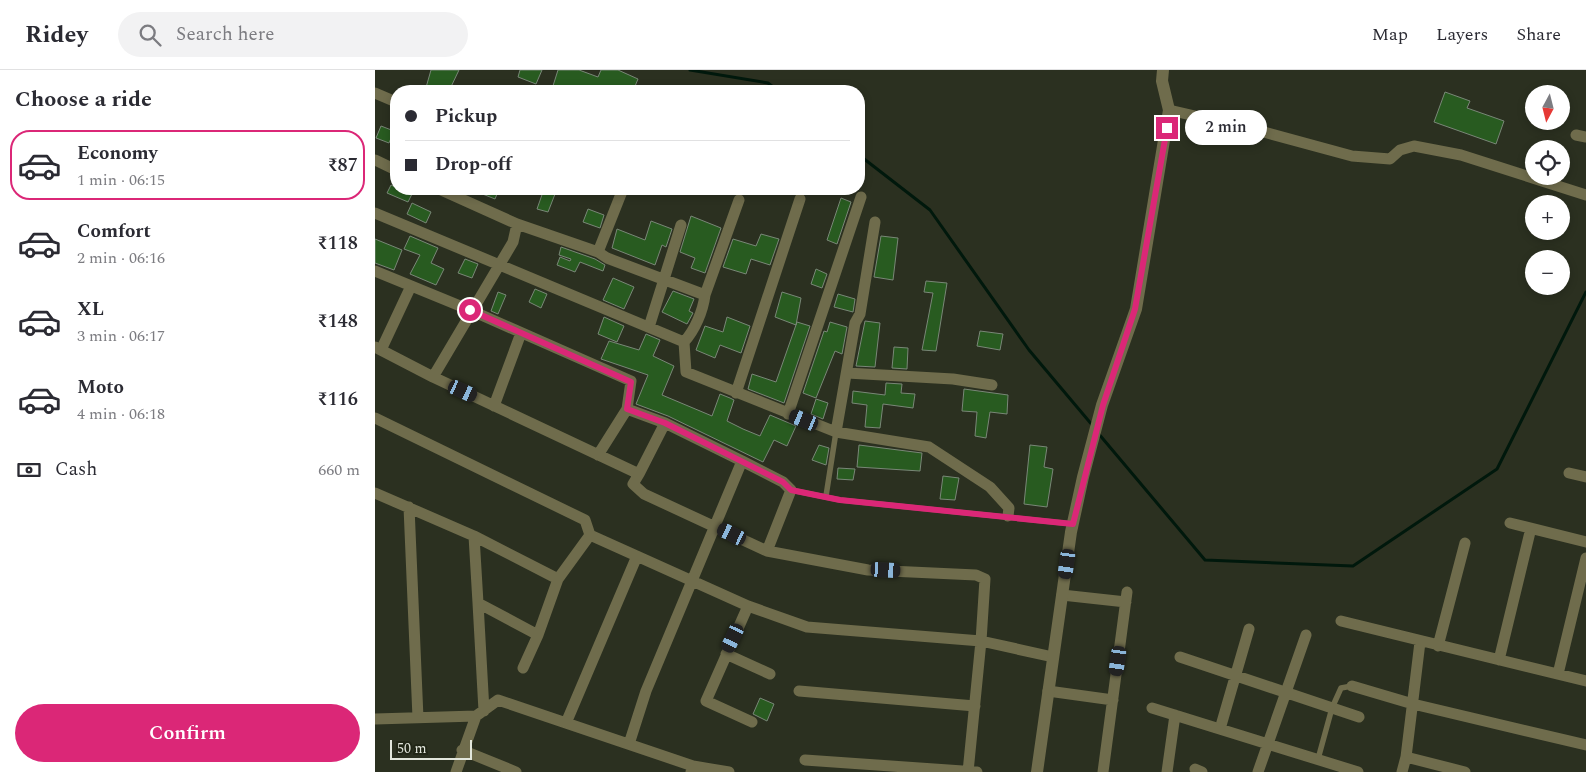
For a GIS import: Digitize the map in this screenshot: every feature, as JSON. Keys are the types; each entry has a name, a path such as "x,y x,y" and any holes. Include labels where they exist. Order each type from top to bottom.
{"street":[{"path":"1037,772 1073,524 1098,422 1135,309 1169,110 1161,81 1163,70"},
{"path":"375,93 390,99"},
{"path":"1169,110 1260,131 1352,156 1390,158 1400,150 1414,146 1445,152 1586,195"},
{"path":"375,160 390,167"},
{"path":"452,195 517,224 598,252 607,258 663,281 705,295"},
{"path":"598,252 621,195"},
{"path":"788,414 861,197"},
{"path":"736,393 800,199"},
{"path":"739,200 703,305 689,336 684,342 686,372 835,432 929,447 990,487 1009,508 1008,516"},
{"path":"375,213 684,342"},
{"path":"835,432 855,323 860,314 875,222"},
{"path":"433,377 513,242 517,224"},
{"path":"649,328 681,225"},
{"path":"375,272 472,311 631,382 627,409 599,455"},
{"path":"411,286 378,349 639,474"},
{"path":"494,406 521,333"},
{"path":"847,373 953,380 992,385"},
{"path":"627,409 665,423 742,461 783,482 791,490 767,551"},
{"path":"375,418 585,520 590,535 748,606 807,626 981,641 1053,657"},
{"path":"665,423 633,484 644,494 715,525 767,551 868,570 976,575 985,579 971,771 805,760"},
{"path":"629,744 646,691 742,461"},
{"path":"1569,472 1586,477"},
{"path":"375,493 474,536 558,579"},
{"path":"409,507 418,718"},
{"path":"1509,523 1586,542"},
{"path":"1499,660 1531,528"},
{"path":"523,668 538,635 558,579 590,535"},
{"path":"456,772 462,750 480,713 474,536"},
{"path":"1437,646 1465,543"},
{"path":"566,723 637,556"},
{"path":"1558,674 1586,558"},
{"path":"1062,595 1126,597 1103,772"},
{"path":"477,603 538,635"},
{"path":"748,606 706,701 752,722"},
{"path":"1341,622 1586,681"},
{"path":"1220,729 1249,629"},
{"path":"1259,772 1306,635"},
{"path":"1402,772 1406,757 1420,642"},
{"path":"726,654 769,674"},
{"path":"1179,657 1359,717"},
{"path":"1352,686 1413,704 1586,745"},
{"path":"799,691 975,706"},
{"path":"1049,691 1113,700"},
{"path":"375,719 480,713 498,700 629,744 692,769 729,772"},
{"path":"1152,708 1358,772"},
{"path":"1167,772 1175,715"},
{"path":"462,750 515,772"},
{"path":"1406,757 1465,772"}],"lane":[{"path":"826,496 835,432"},
{"path":"791,490 840,500 1073,524"},
{"path":"1318,760 1332,708 1341,688 1352,686"}],"building":[{"path":"431,70 459,70 452,85 427,85"},
{"path":"520,70 542,70 536,84 518,77"},
{"path":"558,70 579,70 598,77 601,70 618,70 638,79 636,85 553,85"},
{"path":"1445,92 1470,101 1467,108 1504,121 1496,144 1434,122"},
{"path":"381,126 390,129 389,143 376,138"},
{"path":"392,195 412,195 408,202"},
{"path":"485,195 497,195 495,199"},
{"path":"542,195 555,195 548,212 537,209"},
{"path":"841,198 851,202 837,244 827,240"},
{"path":"412,203 431,212 426,223 407,214"},
{"path":"588,209 604,215 600,228 583,222"},
{"path":"691,216 721,228 705,273 691,268 695,258 680,252"},
{"path":"651,221 672,229 666,247 662,245 655,265 612,248 617,229 645,240"},
{"path":"761,234 779,239 770,265 751,259 746,274 723,267 733,239 756,246"},
{"path":"410,236 438,248 431,263 444,269 436,285 410,274 420,255 404,249"},
{"path":"881,236 898,238 893,280 874,277"},
{"path":"375,239 402,250 394,270 375,263"},
{"path":"561,247 595,259 605,265 603,271 580,262 575,272 557,265 560,257 570,261 571,259 559,255"},
{"path":"465,259 478,264 472,278 458,273"},
{"path":"816,269 827,274 822,288 811,284"},
{"path":"613,278 634,287 624,309 603,300"},
{"path":"926,281 947,283 936,351 922,350 933,293 924,292"},
{"path":"535,289 547,294 541,308 529,302"},
{"path":"673,291 694,299 689,311 693,313 687,324 662,312"},
{"path":"498,292 506,295 498,314 491,311"},
{"path":"782,292 801,298 796,325 775,317"},
{"path":"838,294 855,299 853,312 834,307"},
{"path":"604,317 624,326 617,342 598,334"},
{"path":"727,317 750,326 741,353 720,345 715,358 696,350 705,326 723,332"},
{"path":"865,321 880,323 875,367 856,366"},
{"path":"797,322 810,326 784,403 748,389 752,374 776,382"},
{"path":"830,322 847,327 842,354 835,351 816,398 803,393 824,331 827,332"},
{"path":"980,331 1003,334 1000,350 977,346"},
{"path":"646,334 660,340 653,356 674,366 662,395 712,416 720,394 730,398 734,400 727,421 743,429 760,436 770,415 796,426 787,446 774,440 763,462 668,416 636,404 648,375 601,359 609,341 639,350"},
{"path":"894,347 908,348 907,369 892,368"},
{"path":"886,383 902,384 901,393 915,394 913,408 883,404 880,428 865,427 867,405 852,403 853,391 885,395"},
{"path":"964,389 1008,395 1007,414 990,412 986,438 975,436 977,412 962,411"},
{"path":"816,399 828,403 823,419 811,414"},
{"path":"819,445 829,448 826,465 812,460"},
{"path":"859,445 922,453 920,471 857,467"},
{"path":"1030,445 1047,447 1044,467 1053,469 1047,507 1024,504"},
{"path":"838,468 855,469 853,480 837,479"},
{"path":"943,476 959,478 955,500 940,499"},
{"path":"760,698 774,704 767,721 753,714"}],"waterway":[{"path":"690,70 768,83 770,85"},
{"path":"865,160 930,210 1029,350 1093,426"},
{"path":"1098,433 1205,560 1353,566 1497,469 1586,292"}],"route":[{"path":"470,310 631,382 627,409 665,423 742,461 783,482 791,490 840,500 1073,524 1083,477 1103,405 1135,309 1147,232 1167,128"}]}
